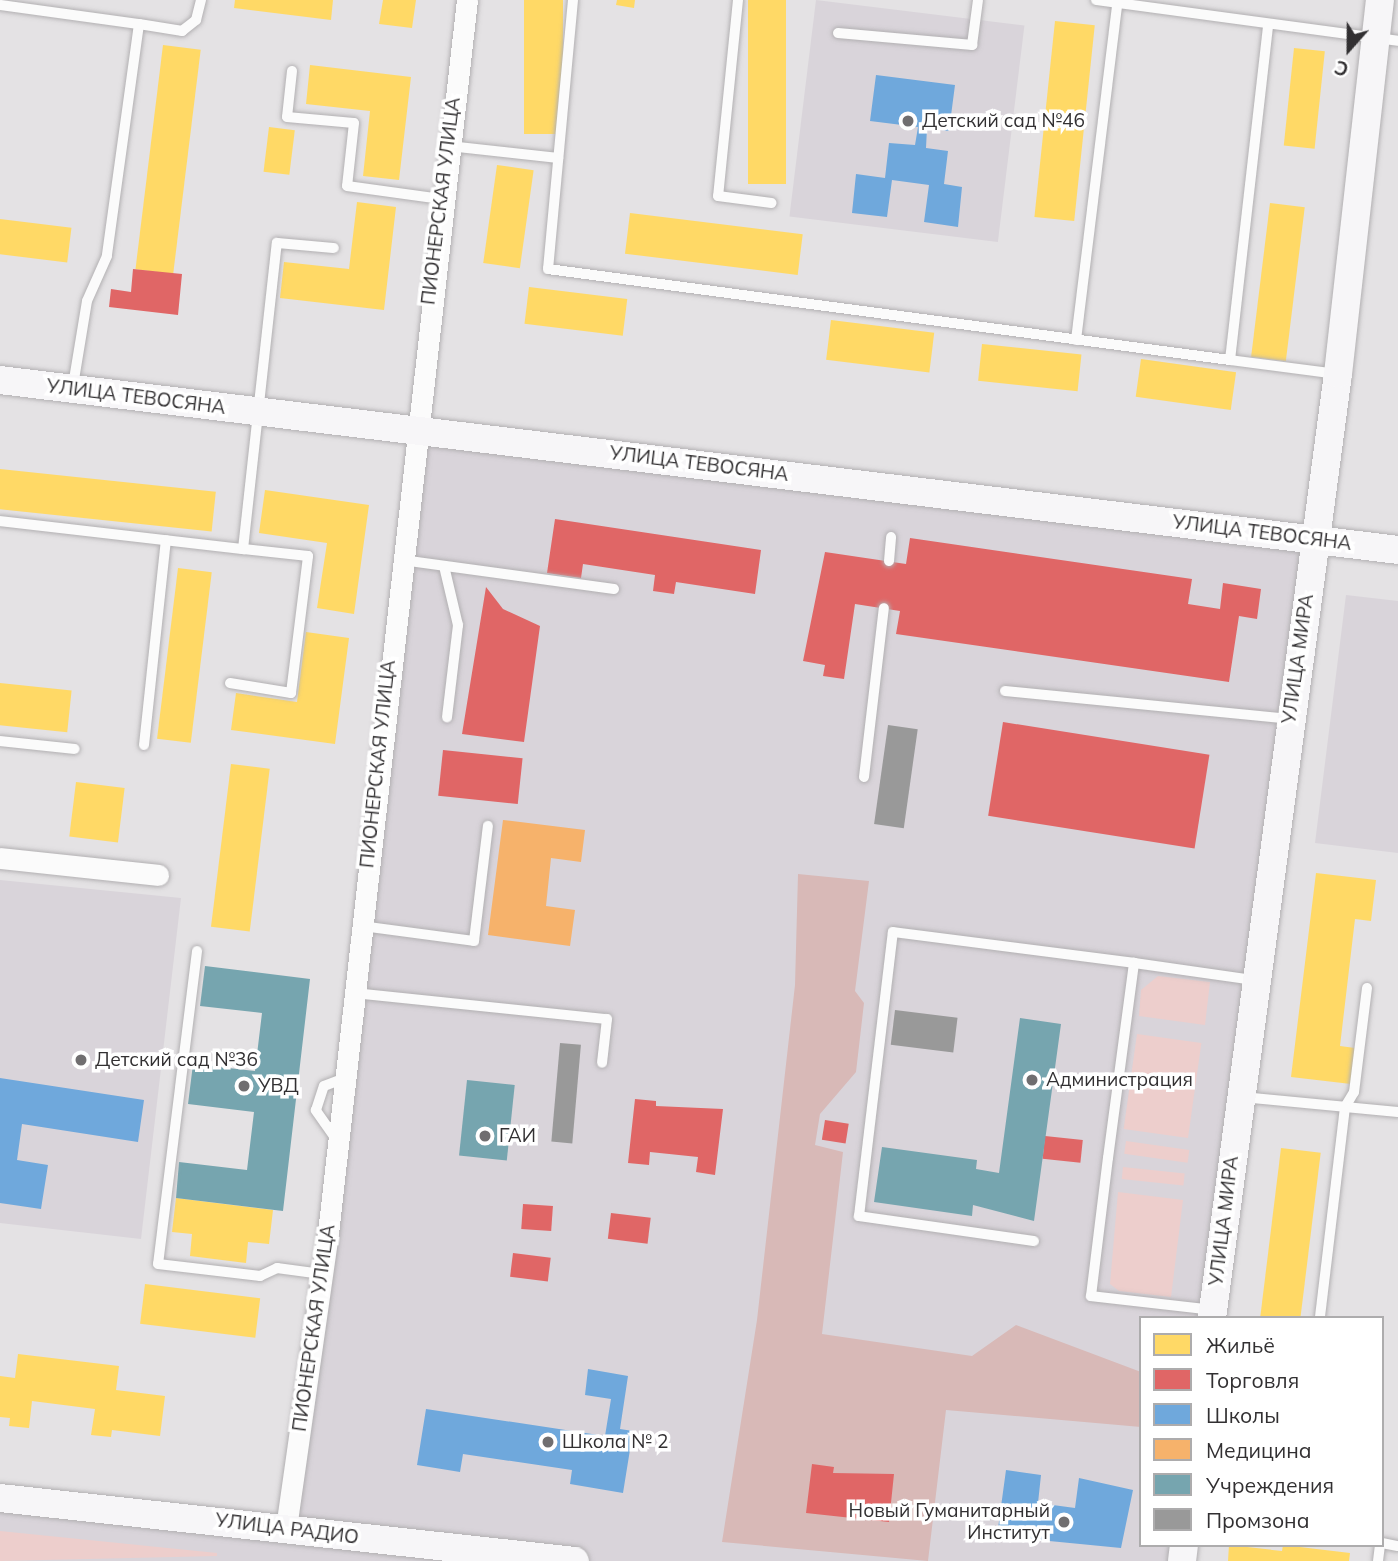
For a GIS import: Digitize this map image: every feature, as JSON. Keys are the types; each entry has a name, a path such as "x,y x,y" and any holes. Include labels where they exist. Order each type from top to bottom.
{"main road":[{"name":"УЛИЦА МИРА","path":"1212,1314 1253,980 1387,41 1380,0"},
{"name":"УЛИЦА ТЕВОСЯНА","path":"0,380 415,428 1398,550"},
{"name":"УЛИЦА РАДИО","path":"0,1498 575,1561"}],"street":[{"name":"ПИОНЕРСКАЯ УЛИЦА","path":"286,1528 338,1142 399,559 467,0"},
{"path":"0,858 158,875"}],"lane":[{"path":"0,5 182,31 196,20 201,0"},
{"path":"573,0 548,269 1338,374"},
{"path":"738,0 718,195 772,203"},
{"path":"838,33 972,45 978,0"},
{"path":"1096,0 1387,41"},
{"path":"1076,340 1118,2"},
{"path":"73,389 87,301 107,256 139,24"},
{"path":"1230,360 1268,25"},
{"path":"292,71 287,117 354,123 347,186 441,199"},
{"path":"448,146 558,158"},
{"path":"243,549 277,243 334,248"},
{"path":"0,521 308,556 291,692 230,683"},
{"path":"889,561 891,537"},
{"path":"144,745 166,540"},
{"path":"399,559 614,589"},
{"path":"444,566 458,625 447,717"},
{"path":"864,777 884,608"},
{"path":"1005,691 1290,719"},
{"path":"0,741 75,749"},
{"path":"362,926 474,941 488,826"},
{"path":"1034,1241 859,1216 893,932 1253,980"},
{"path":"197,951 158,1264 260,1276 277,1268 322,1274"},
{"path":"1133,963 1091,1296 1212,1314"},
{"path":"1320,1316 1345,1107 1354,1092 1367,988"},
{"path":"354,993 607,1019 602,1063"},
{"path":"1239,1097 1398,1112"}],"shaded area":[{"name":"Детский сад №46","path":"816,0 1024,26 998,242 789,216"},
{"path":"415,428 1315,539 1212,1316 1139,1316 1139,1547 1184,1547 1182,1561 0,1561 0,1498 285,1528"},
{"path":"1346,595 1398,601 1398,853 1315,843"},
{"path":"798,874 869,881 855,991 864,1003 856,1072 820,1114 815,1145 843,1152 822,1334 972,1356 1016,1325 1139,1371 1139,1427 946,1410 928,1561 722,1542 757,1320 795,985"},
{"name":"Детский сад №36","path":"0,880 181,898 141,1239 0,1223"},
{"path":"1158,976 1210,982 1205,1025 1139,1016 1141,990"},
{"path":"1137,1034 1201,1043 1188,1138 1124,1129"},
{"path":"1126,1141 1189,1150 1188,1163 1124,1154"},
{"path":"1123,1167 1185,1173 1183,1185 1122,1179"},
{"path":"1118,1192 1183,1200 1171,1297 1119,1291 1110,1284"},
{"path":"0,1531 217,1553 217,1556 0,1561"}],"building: Жильё":[{"path":"235,0 333,0 331,20 234,8"},
{"path":"383,0 416,0 412,28 379,24"},
{"path":"524,0 563,0 563,134 524,134"},
{"path":"617,0 635,0 634,8 616,5"},
{"path":"748,0 786,0 786,184 748,184"},
{"path":"1055,21 1095,25 1074,221 1034,217"},
{"path":"163,45 201,50 173,274 135,269"},
{"path":"1294,48 1325,51 1315,149 1284,145"},
{"path":"310,65 411,77 399,180 363,176 370,111 306,104"},
{"path":"269,127 295,130 289,175 264,172"},
{"path":"497,165 534,170 520,268 483,263"},
{"path":"357,202 396,207 384,310 280,298 284,262 349,269"},
{"path":"1270,203 1305,207 1286,361 1251,357"},
{"path":"630,213 803,234 798,275 625,254"},
{"path":"0,219 71,228 67,263 0,254"},
{"path":"529,287 627,299 623,336 524,324"},
{"path":"831,320 934,333 929,372 826,360"},
{"path":"982,344 1081,354 1078,391 978,381"},
{"path":"1141,359 1236,372 1231,410 1136,397"},
{"path":"0,469 216,492 212,531 0,509"},
{"path":"265,490 369,505 354,614 317,608 327,543 259,533"},
{"path":"178,568 212,572 191,743 157,739"},
{"path":"306,632 349,638 335,744 231,730 236,693 297,702"},
{"path":"0,683 72,691 67,732 0,725"},
{"path":"231,764 270,769 250,932 211,927"},
{"path":"76,782 125,788 118,843 69,837"},
{"path":"1316,873 1376,880 1371,921 1355,919 1340,1046 1355,1048 1351,1084 1291,1077"},
{"path":"1281,1148 1321,1153 1301,1316 1260,1316"},
{"path":"176,1198 273,1210 269,1244 248,1242 246,1263 190,1256 192,1234 172,1232"},
{"path":"145,1284 260,1298 255,1338 140,1324"},
{"path":"18,1354 119,1366 116,1390 165,1396 160,1436 112,1430 111,1437 91,1435 95,1409 32,1401 29,1428 9,1426 10,1418 0,1417 0,1376 15,1378"},
{"path":"1229,1547 1282,1551 1283,1547 1300,1547 1350,1553 1349,1561 1228,1561"}],"building: Торговля":[{"path":"133,269 182,274 178,315 109,307 111,289 131,292"},
{"path":"555,519 761,550 755,594 676,582 674,594 653,591 655,575 583,564 581,578 547,573"},
{"path":"910,538 1192,579 1188,604 1220,609 1223,583 1261,589 1257,619 1239,616 1229,682 896,634 900,611 855,604 844,679 823,676 825,665 803,661 825,552 906,564"},
{"path":"486,587 503,609 540,626 524,742 462,734"},
{"path":"1003,722 1209,755 1195,849 988,816"},
{"path":"443,750 523,758 518,804 438,796"},
{"path":"635,1099 656,1101 656,1106 723,1109 715,1175 696,1172 698,1157 650,1152 649,1165 628,1163"},
{"path":"825,1120 849,1124 846,1144 822,1140"},
{"path":"1045,1136 1083,1140 1080,1163 1043,1159"},
{"path":"523,1204 553,1206 551,1231 521,1229"},
{"path":"611,1213 651,1218 648,1244 608,1239"},
{"path":"513,1253 551,1258 548,1281 510,1277"},
{"path":"812,1464 834,1467 833,1473 894,1474 889,1522 806,1513"}],"building: Школы":[{"path":"876,75 955,85 949,131 927,128 926,148 948,151 944,184 962,187 958,227 924,222 929,185 892,180 887,217 852,213 856,174 885,178 889,143 915,145 918,127 870,121"},
{"path":"0,1078 144,1100 138,1142 22,1124 17,1160 48,1165 41,1209 0,1203"},
{"path":"588,1369 628,1376 620,1429 633,1431 623,1493 570,1484 572,1470 463,1454 460,1472 417,1465 426,1409 605,1436 611,1399 585,1395"},
{"name":"Новый Гуманитарный Институт","path":"1006,1470 1041,1475 1038,1503 1075,1508 1079,1478 1133,1490 1121,1548 997,1536"}],"building: Медицина":[{"path":"503,820 585,830 581,862 551,858 546,906 575,910 570,946 488,935"}],"building: Учреждения":[{"name":"УВД","path":"205,966 310,979 283,1211 176,1198 179,1162 247,1170 254,1112 188,1104 193,1064 255,1071 262,1013 200,1006"},
{"name":"Администрация","path":"1020,1018 1061,1024 1034,1221 973,1205 972,1216 874,1202 882,1147 977,1160 976,1169 999,1173"},
{"name":"ГАИ","path":"467,1080 515,1085 507,1161 459,1156"}],"building: Промзона":[{"path":"888,725 918,729 904,828 874,824"},
{"path":"895,1010 958,1018 953,1052 891,1045"},
{"path":"560,1043 581,1045 572,1143 551,1142"}],"place":[{"name":"Детский сад №46","path":"908,121"},
{"name":"Детский сад №36","path":"81,1060"},
{"name":"Администрация","path":"1032,1080"},
{"name":"УВД","path":"244,1086"},
{"name":"ГАИ","path":"485,1136"},
{"name":"Школа № 2","path":"548,1442"},
{"name":"Новый Гуманитарный Институт","path":"1064,1522"}]}
